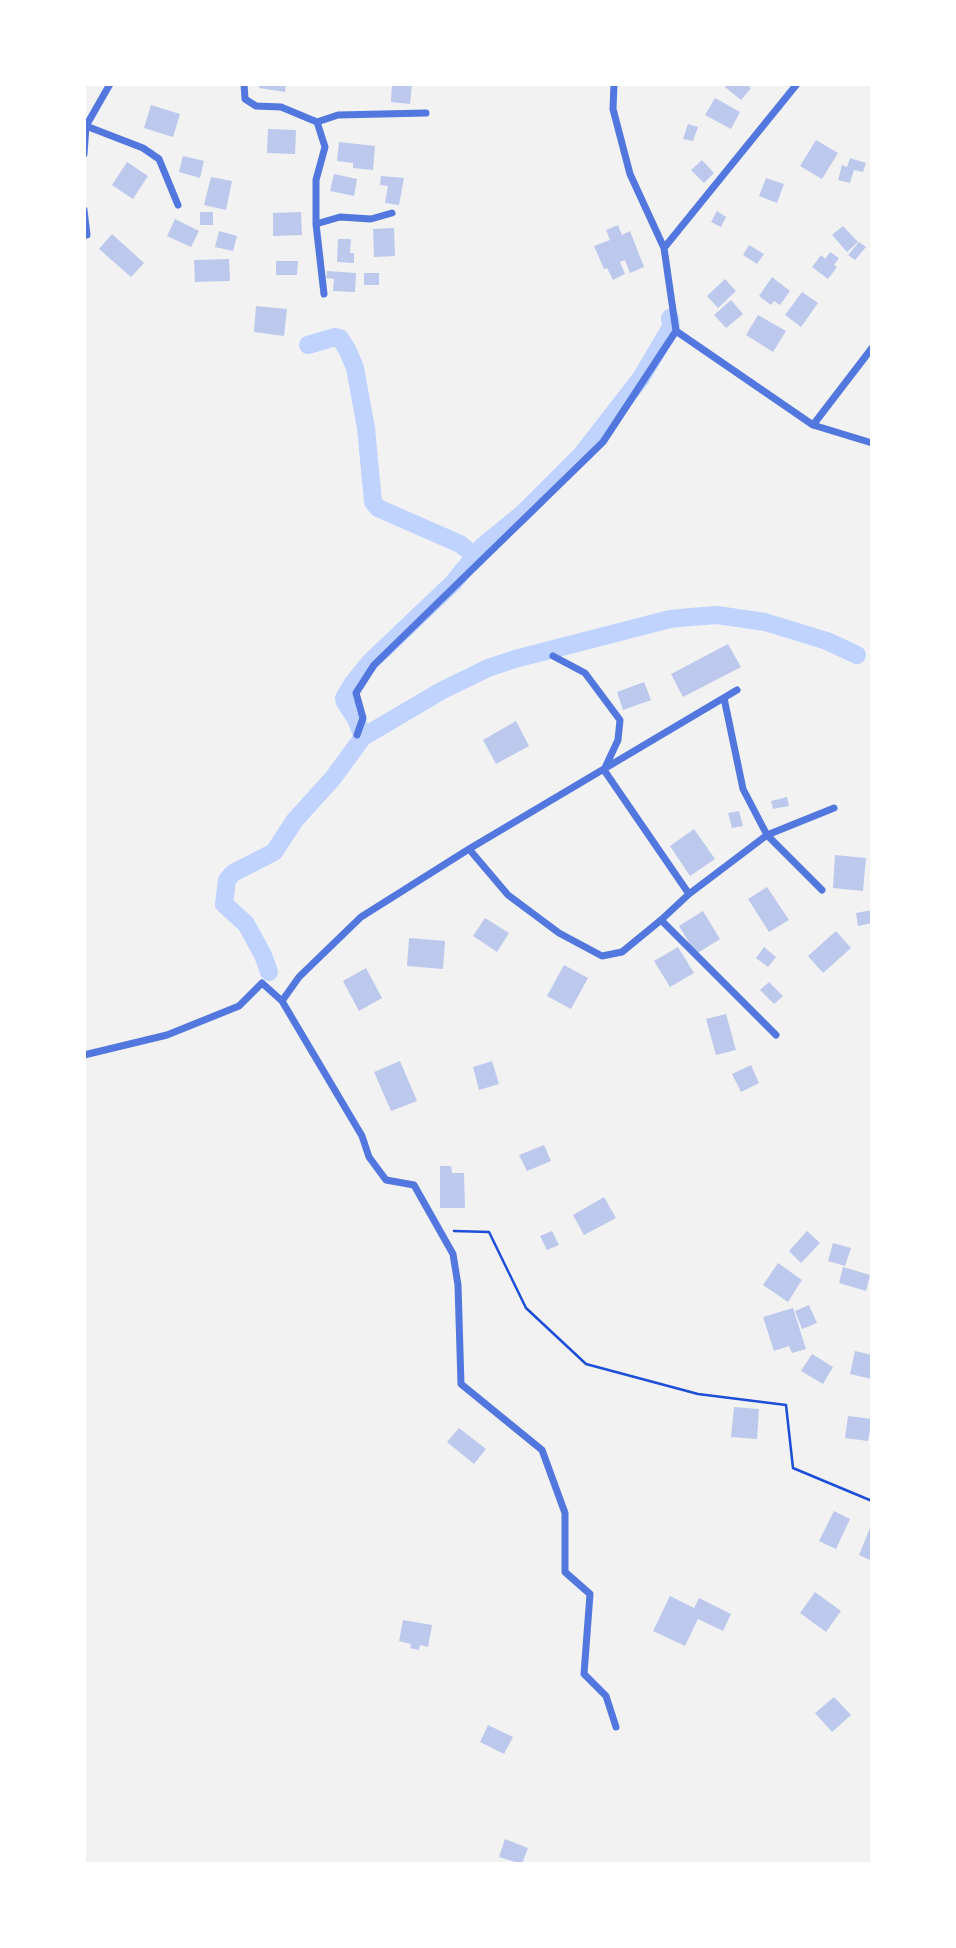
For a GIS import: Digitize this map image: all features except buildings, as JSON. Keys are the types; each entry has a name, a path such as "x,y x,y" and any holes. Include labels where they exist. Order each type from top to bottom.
{"street":[{"path":"84,153 86,126 110,84"},
{"path":"244,84 245,99 256,106 281,107 317,122 338,115 426,113"},
{"path":"357,735 363,719 356,694 374,665 603,442 676,331 664,247 630,174 613,109 614,84"},
{"path":"664,247 797,84"},
{"path":"317,122 325,147 316,180 316,223 324,294"},
{"path":"86,126 143,148 159,159 178,205"},
{"path":"84,210 87,235"},
{"path":"316,223 340,218 371,219 392,213"},
{"path":"676,331 813,425 872,443"},
{"path":"813,425 872,348"},
{"path":"553,656 584,673 620,720 618,740 604,771"},
{"path":"282,1000 299,977 361,917 468,849 737,690"},
{"path":"724,698 743,789 767,835 822,890"},
{"path":"604,771 689,894"},
{"path":"468,849 508,895 559,933 602,956 622,952 689,894 767,835 834,808"},
{"path":"661,920 776,1035"},
{"path":"84,1055 167,1035 239,1006 262,983 282,1000 362,1136 369,1157 386,1180 414,1185 453,1254 458,1285 461,1384 542,1450 565,1513 565,1572 590,1594 584,1674 606,1696 616,1727"}],"path":[{"path":"441,1230 489,1232 526,1308 586,1364 698,1394 786,1405 793,1468 872,1502"}],"waterway":[{"path":"363,737 344,698 353,683 370,662 453,583 483,546 522,514 582,454 641,378 671,327 670,318"},
{"path":"308,345 335,337 340,338 348,351 355,368 366,428 373,502 378,508 460,544 474,555"},
{"path":"269,972 246,924 224,904 227,880 233,873 274,852 295,820 333,778 363,737 441,691 488,668 515,659 670,619 691,617 717,615 765,622 827,641 857,655"}]}
